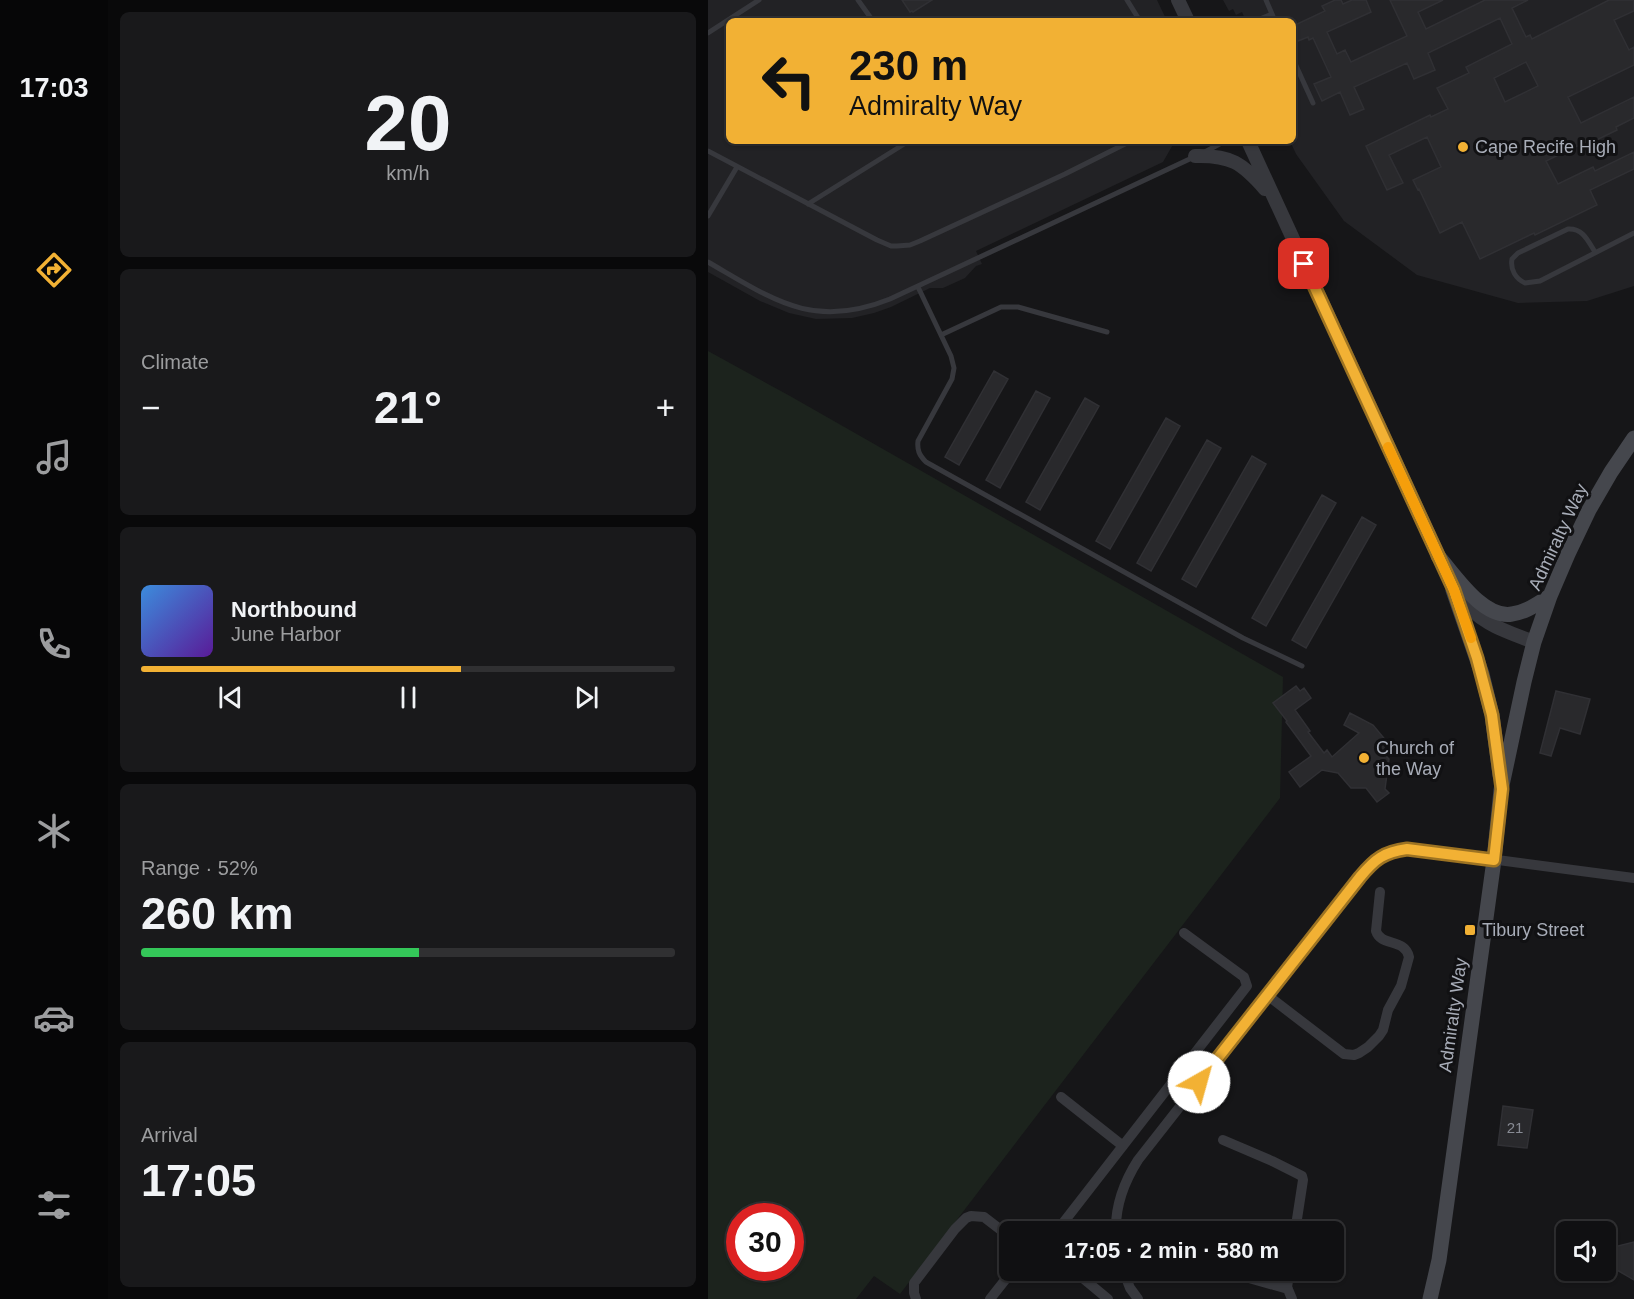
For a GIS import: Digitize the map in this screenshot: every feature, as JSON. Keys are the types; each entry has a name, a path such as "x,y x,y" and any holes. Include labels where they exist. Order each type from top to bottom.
{"main road":[{"name":"Admiralty Way","path":"1430,1299 1438,1260 1502,789 1524,682 1534,642 1550,596 1581,526 1611,472 1634,438"},
{"path":"1438,556 1480,602 1494,612 1510,615 1521,612 1550,596"},
{"path":"1454,590 1482,674 1492,715 1502,789"}],"street":[{"path":"1178,0 1187,18"},
{"path":"1249,144 1454,590 1465,605 1482,620 1534,642"},
{"path":"1195,156 1216,156 1238,163 1276,202"},
{"path":"1117,1221 1120,1197 1138,1160 1360,877 1374,861 1383,855 1407,849 1634,878"},
{"path":"1267,995 1344,1054 1354,1055 1374,1042 1383,1030 1388,1010 1401,986 1409,957 1402,945 1377,936 1380,892"},
{"path":"1065,1221 1247,986 1244,978 1184,933"},
{"path":"1061,1097 1123,1146"},
{"path":"1223,1140 1302,1176 1296,1221"},
{"path":"916,1299 914,1283 966,1218 984,1217 999,1229"},
{"path":"990,1299 1004,1281"},
{"path":"1086,1281 1108,1299"},
{"path":"1128,1281 1138,1299"},
{"path":"1253,1281 1290,1294"}],"lane":[{"path":"731,18 759,0"},
{"path":"858,0 871,18"},
{"path":"1127,0 1138,18"},
{"path":"1266,0 1274,18"},
{"path":"1262,18 1272,14"},
{"path":"708,33 726,21"},
{"path":"1296,66 1313,103"},
{"path":"808,204 904,144"},
{"path":"708,151 891,246 910,245 1125,144"},
{"path":"708,262 791,307 821,312 853,311 875,306 1219,144"},
{"path":"708,216 737,167"},
{"path":"1595,252 1582,233 1574,229 1563,230 1518,253 1512,259 1512,270 1521,281 1528,283 1540,281 1634,233"},
{"path":"918,287 951,356 954,368 952,379 918,441 917,450 920,457 1243,638 1302,666"},
{"path":"941,335 1001,307 1018,307 1107,332"}],"shaded area":[{"path":"708,0 1157,0 1166,18 726,18 726,144 1173,144 1163,162 976,251 982,264 976,266 965,278 943,288 930,288 874,313 852,318 816,319 789,313 760,301 708,272"},
{"name":"Cape Recife High","path":"1223,0 1634,0 1634,286 1587,301 1518,303 1417,275 1344,221 1296,154 1291,144 1296,144 1296,18 1245,18 1242,12 1236,15 1233,9 1229,11"},
{"path":"708,351 1283,677 1280,798 900,1294 874,1276 856,1299 708,1299"}],"building":[{"path":"902,0 932,0 910,12"},
{"path":"1335,0 1341,0 1343,4 1352,0 1366,0 1371,12 1327,32 1337,54 1345,50 1351,62 1407,36 1390,0 1443,0 1418,12 1426,29 1485,0 1528,0 1512,8 1526,37 1530,35 1532,39 1609,0 1634,0 1634,11 1614,20 1629,50 1634,47 1634,65 1568,97 1581,123 1634,97 1634,118 1616,127 1617,130 1546,161 1558,184 1593,167 1595,171 1634,152 1634,169 1590,190 1597,205 1480,259 1462,222 1440,233 1413,180 1441,167 1427,137 1389,155 1403,183 1387,190 1366,146 1430,115 1431,117 1448,109 1437,88 1469,73 1466,67 1512,44 1500,18 1428,53 1435,70 1414,79 1407,63 1354,87 1364,109 1350,115 1340,92 1322,101 1314,84 1331,77 1313,38 1309,40 1308,37 1298,41 1296,37 1296,25 1325,11 1322,6","holes":["1526,62 1538,86 1505,102 1494,78"]},
{"path":"994,371 1008,379 959,465 945,457"},
{"path":"1036,391 1050,398 1000,488 986,480"},
{"path":"1085,398 1099,406 1040,510 1026,502"},
{"path":"1166,418 1180,426 1110,549 1096,541"},
{"path":"1207,440 1221,448 1151,571 1137,563"},
{"path":"1252,456 1266,464 1196,587 1182,579"},
{"path":"1322,495 1336,503 1266,626 1252,618"},
{"path":"1362,517 1376,525 1306,648 1292,640"},
{"name":"Church of the Way","path":"1296,686 1300,691 1304,688 1311,698 1295,710 1324,753 1327,750 1332,757 1359,733 1344,725 1350,713 1373,725 1393,749 1385,755 1389,759 1385,789 1389,793 1377,802 1366,788 1351,788 1338,773 1322,770 1300,787 1289,772 1311,756 1273,703"},
{"path":"1556,691 1590,699 1580,734 1560,728 1551,756 1540,753"},
{"path":"1503,1106 1533,1110 1527,1148 1498,1145"},
{"path":"1634,1242 1634,1280 1616,1270 1616,1246"}],"slow traffic":[{"path":"1388,447 1454,590 1471,638"}],"place":[{"name":"Cape Recife High","path":"1463,147"},
{"name":"Church of the Way","path":"1364,758"},
{"name":"Tibury Street","path":"1470,930"}],"route":[{"path":"1199,1082 1374,861 1393,851 1407,849 1494,860 1502,789 1492,715 1467,626 1454,590 1304,264"}]}
